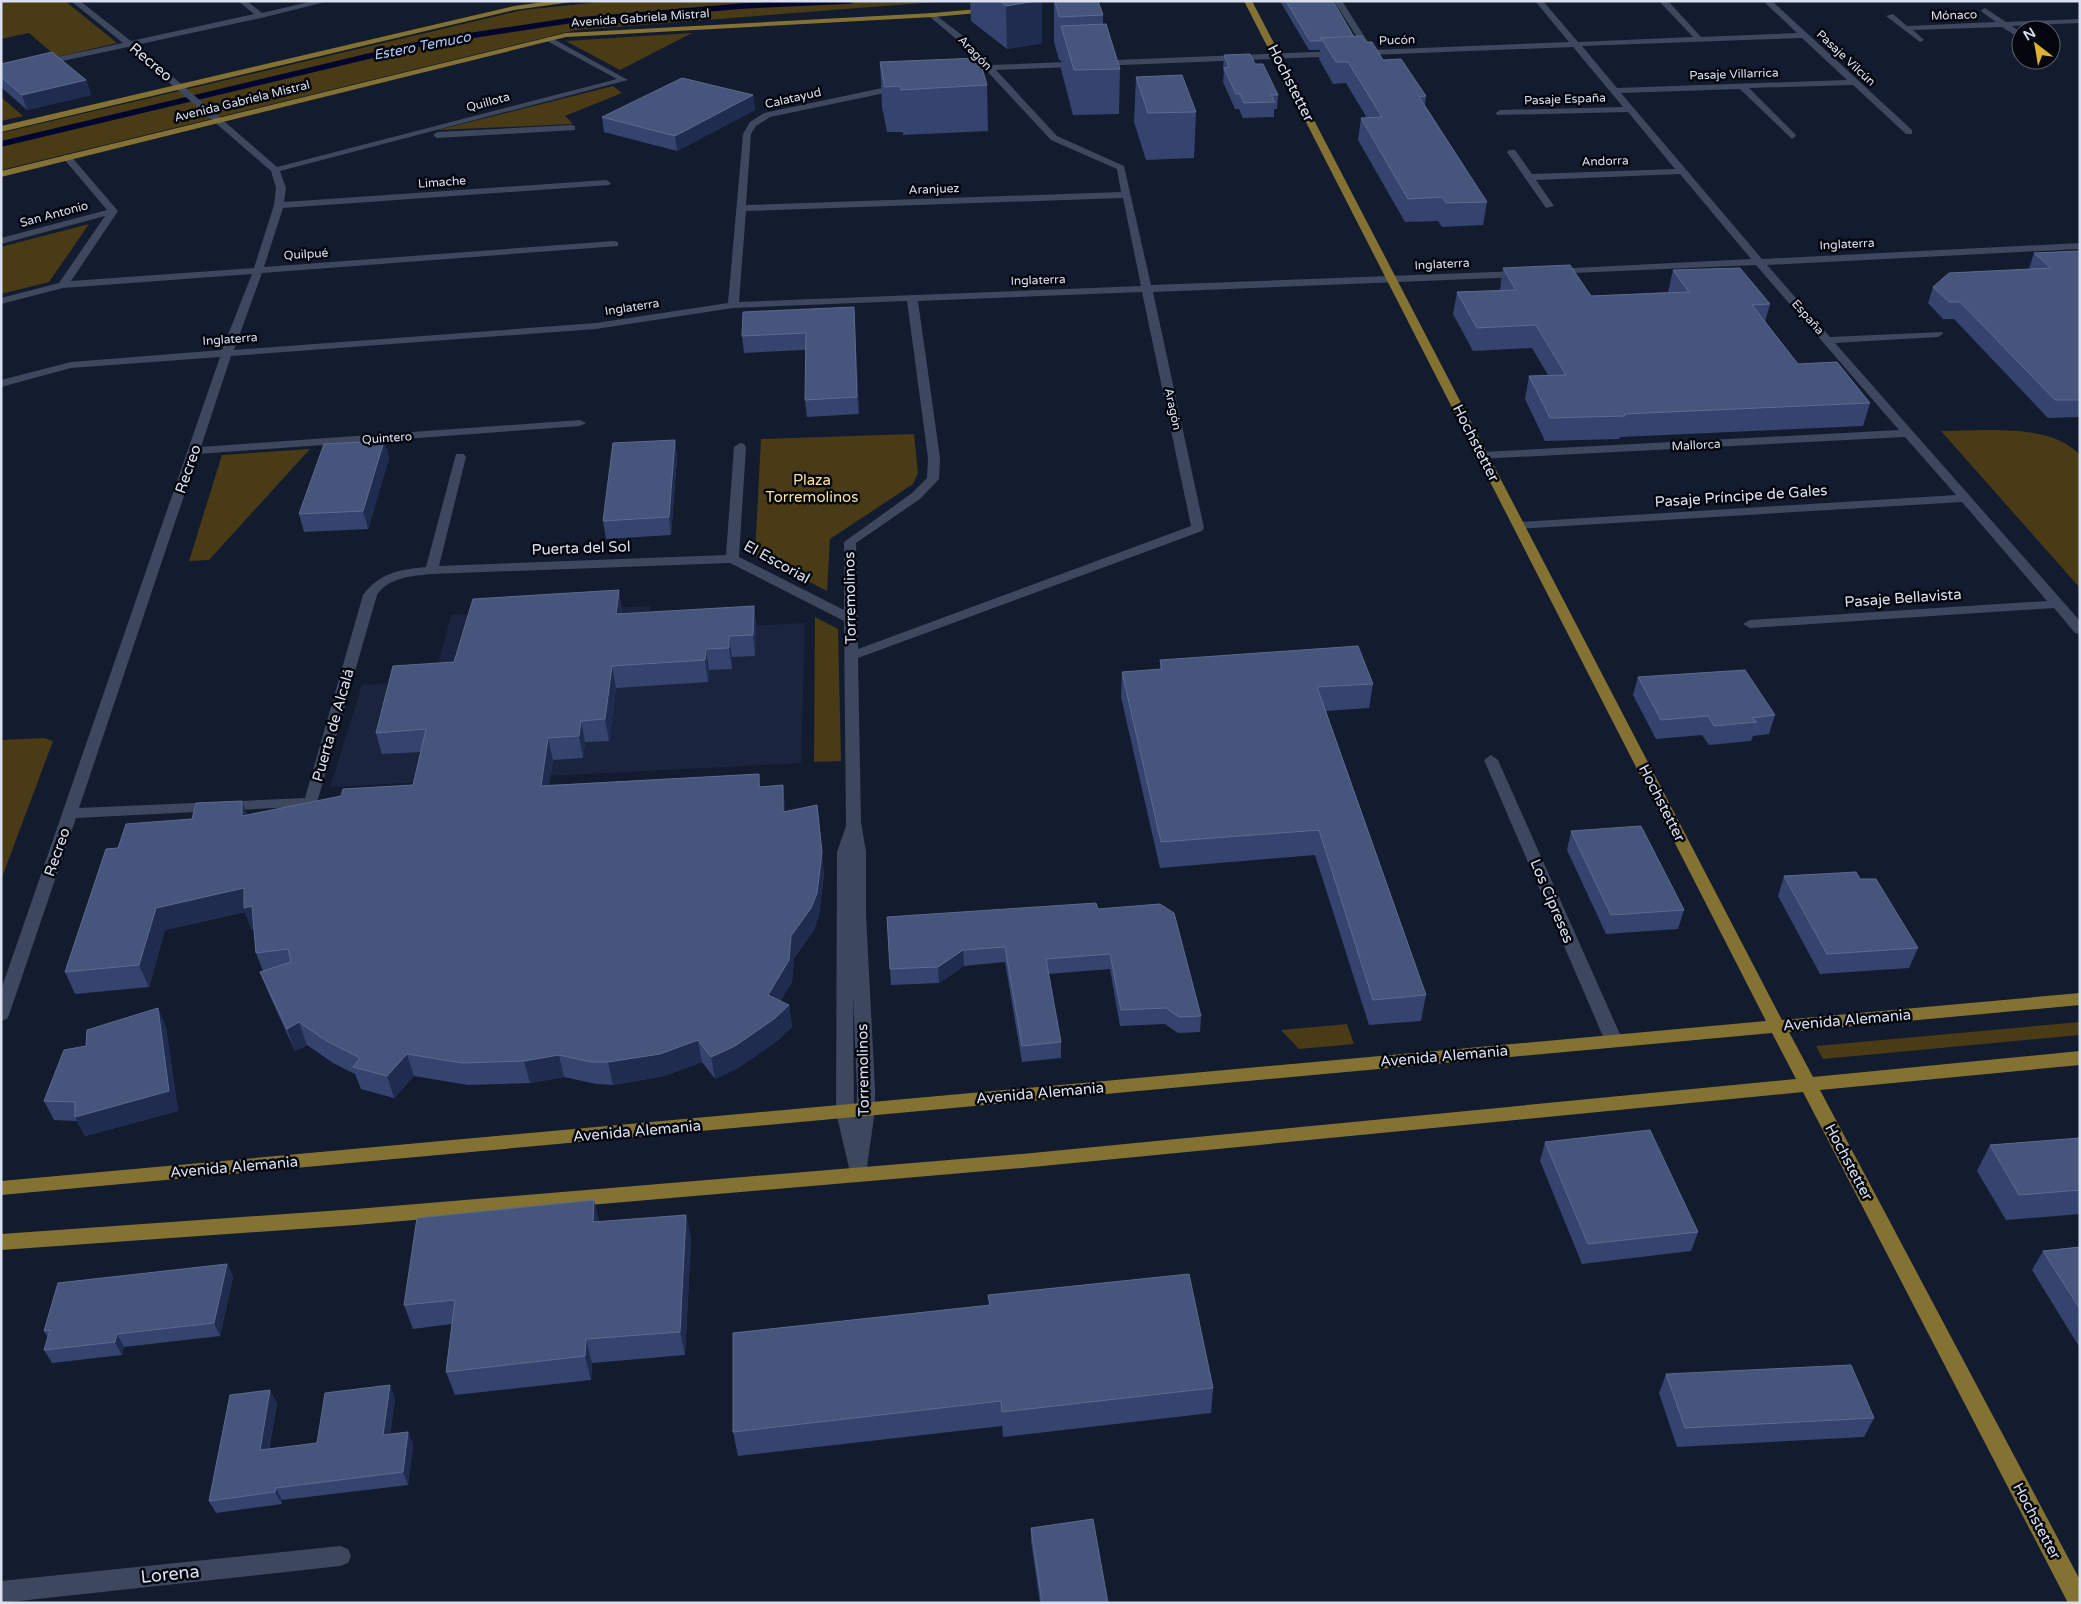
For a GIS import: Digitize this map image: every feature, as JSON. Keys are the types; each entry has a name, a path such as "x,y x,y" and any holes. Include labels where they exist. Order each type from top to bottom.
{"main road":[{"name":"Avenida Gabriela Mistral","path":"1,129 183,88 514,8 575,1"},
{"name":"Avenida Gabriela Mistral","path":"1,174 550,39 588,33 933,15 978,11 1025,1"},
{"name":"Hochstetter","path":"1248,1 1776,1026 1808,1083 2080,1603"},
{"name":"Avenida Alemania","path":"1,1188 2080,999"},
{"path":"1,1242 365,1216 1042,1159 2080,1058"}],"street":[{"name":"Recreo","path":"1,1015 227,353 258,270 279,205 281,188 275,170 220,119 131,44 75,1"},
{"path":"242,1 261,16"},
{"path":"1,72 326,1"},
{"path":"1338,1 1372,54"},
{"name":"España","path":"1539,1 1760,262 2080,630"},
{"path":"1663,1 1700,40"},
{"name":"Pasaje Vilcún","path":"1767,1 1909,132"},
{"name":"Mónaco","path":"1985,10 2011,29"},
{"name":"Aragón","path":"851,656 1198,528 1121,168 1054,138 964,41 933,15"},
{"name":"Mónaco","path":"1890,16 1920,40"},
{"name":"Mónaco","path":"1905,28 2080,21"},
{"name":"Pucón","path":"990,68 1804,36"},
{"name":"Quillota","path":"275,170 624,80 550,39"},
{"path":"953,76 990,68"},
{"name":"Pasaje Villarrica","path":"1615,91 1854,82"},
{"name":"Calatayud","path":"733,305 747,134 754,124 767,115 907,86"},
{"path":"1742,86 1792,136"},
{"name":"Pasaje España","path":"1500,113 1630,109"},
{"path":"406,136 572,128"},
{"path":"1512,152 1549,206"},
{"path":"63,285 113,211 67,157"},
{"name":"Andorra","path":"1529,177 1683,171"},
{"name":"Limache","path":"279,205 606,183"},
{"name":"Aranjuez","path":"742,208 1127,195"},
{"name":"San Antonio","path":"1,240 113,211"},
{"name":"Quilpué","path":"1,301 63,285 614,244"},
{"name":"Inglaterra","path":"1,384 71,365 596,326 733,305 1392,280 2080,246"},
{"name":"Torremolinos","path":"857,1174 866,1110 858,914 858,852 853,822 850,542 916,496 933,479 934,458 912,298"},
{"path":"1828,340 1938,334"},
{"name":"Quintero","path":"195,451 580,423"},
{"name":"Mallorca","path":"1482,456 1909,434"},
{"name":"El Escorial","path":"740,447 732,559 850,619"},
{"path":"432,570 460,457"},
{"name":"Pasaje Príncipe de Gales","path":"1519,526 1964,498"},
{"name":"Puerta del Sol","path":"432,570 732,559"},
{"name":"Puerta de Alcalá","path":"70,813 311,803 370,595 375,586 389,578 410,572 432,570"},
{"name":"Pasaje Bellavista","path":"1750,624 2058,604"},
{"name":"Los Cipreses","path":"1491,760 1614,1041"},
{"name":"Torremolinos","path":"853,822 845,852 845,1112 857,1174"},
{"name":"Lorena","path":"1,1592 340,1556"}],"shaded area":[{"path":"650,606 647,631 805,623 801,763 330,787 362,685 434,681 451,615"}],"green space":[{"path":"1,1 65,1 117,43 57,57 29,33 1,39"},
{"path":"610,1 949,1 576,30 1,170 1,133 523,10"},
{"path":"692,33 620,70 566,41"},
{"path":"613,86 622,93 565,116 573,124 438,130"},
{"path":"1,97 23,116 1,121"},
{"path":"89,224 49,282 1,294 1,247"},
{"path":"1995,430 2033,433 2051,437 2067,444 2080,455 2080,588 1941,431"},
{"name":"Plaza Torremolinos","path":"914,434 918,473 913,484 830,539 827,591 755,554 761,439"},
{"path":"310,449 209,560 189,561 222,455"},
{"path":"815,617 838,629 841,761 814,762"},
{"path":"44,738 53,741 1,880 1,740"},
{"path":"2080,1022 2080,1035 1823,1059 1816,1046"},
{"path":"1347,1024 1354,1044 1299,1049 1281,1030"}],"building":[{"path":"1000,1 1036,1 1006,6"},
{"path":"1055,1 1098,1 1103,15 1059,17"},
{"path":"1286,1 1333,1 1354,37 1321,38 1321,41 1310,41"},
{"path":"1106,24 1120,69 1074,70 1061,26"},
{"path":"1362,36 1366,42 1372,42 1383,60 1401,59 1426,96 1419,97 1487,202 1446,203 1442,197 1408,199 1361,118 1382,117 1348,62 1336,62 1321,38"},
{"path":"52,52 86,80 22,95 1,77 1,64"},
{"path":"1250,54 1255,64 1263,64 1278,95 1271,95 1275,102 1244,103 1240,94 1236,94 1224,68 1229,67 1224,55"},
{"path":"979,58 987,85 901,90 900,86 885,87 880,62"},
{"path":"1182,75 1196,112 1148,113 1136,77"},
{"path":"682,78 753,95 675,136 602,117"},
{"path":"2080,251 2080,400 2055,400 1960,302 1949,302 1933,287 1949,273 2051,268 2034,253"},
{"path":"1570,265 1591,296 1689,292 1673,270 1740,268 1770,304 1752,305 1798,364 1837,362 1870,403 1624,414 1625,416 1550,418 1529,376 1566,375 1536,325 1477,328 1457,292 1516,290 1503,268"},
{"path":"854,307 857,397 805,400 806,333 742,336 743,312"},
{"path":"675,440 669,517 603,521 613,443"},
{"path":"384,441 363,511 299,514 324,444"},
{"path":"619,590 616,614 754,606 753,635 729,636 729,648 706,649 705,660 612,666 605,719 581,721 579,736 548,738 541,786 759,774 759,787 783,785 783,812 817,805 822,852 817,893 811,908 791,936 789,960 768,995 789,1005 774,1019 735,1046 711,1057 698,1040 660,1054 608,1062 591,1062 559,1055 524,1061 462,1063 407,1054 387,1076 353,1067 360,1058 325,1040 299,1022 287,1029 260,972 291,962 288,949 256,953 252,906 244,908 244,888 156,908 139,965 65,972 106,849 118,848 126,824 192,819 196,803 242,801 242,816 341,796 343,789 413,785 426,729 376,733 393,666 454,662 473,599"},
{"path":"1358,646 1373,684 1317,687 1426,995 1373,1000 1319,830 1161,842 1122,672 1162,669 1160,660"},
{"path":"1745,670 1775,715 1752,718 1757,722 1714,726 1708,716 1661,720 1638,677"},
{"path":"1641,826 1684,910 1611,915 1571,831"},
{"path":"1856,872 1860,879 1876,879 1918,948 1827,954 1784,876"},
{"path":"1096,903 1098,909 1160,904 1174,913 1201,1016 1179,1017 1166,1008 1121,1010 1110,954 1046,959 1061,1042 1022,1046 1005,947 963,950 938,967 890,969 887,917"},
{"path":"158,1008 169,1091 75,1117 75,1102 44,1101 64,1050 86,1046 87,1030"},
{"path":"1650,1130 1698,1232 1588,1244 1545,1142"},
{"path":"2080,1138 2080,1190 2019,1195 1990,1145"},
{"path":"594,1200 593,1222 686,1215 680,1332 586,1339 585,1356 446,1372 455,1300 404,1305 417,1218"},
{"path":"2080,1247 2080,1309 2043,1251"},
{"path":"227,1264 214,1323 117,1334 115,1342 44,1350 50,1330 44,1331 58,1283"},
{"path":"1189,1274 1213,1388 1002,1412 1001,1401 733,1432 733,1333 990,1305 988,1295"},
{"path":"1851,1365 1874,1418 1685,1428 1666,1374"},
{"path":"390,1385 383,1435 408,1432 403,1472 276,1488 275,1492 209,1501 230,1395 270,1390 260,1450 317,1443 325,1393"},
{"path":"1093,1519 1108,1603 1042,1603 1031,1528"}],"waterway":[{"name":"Estero Temuco","path":"1,144 428,42 567,21 743,6 850,1"}]}
